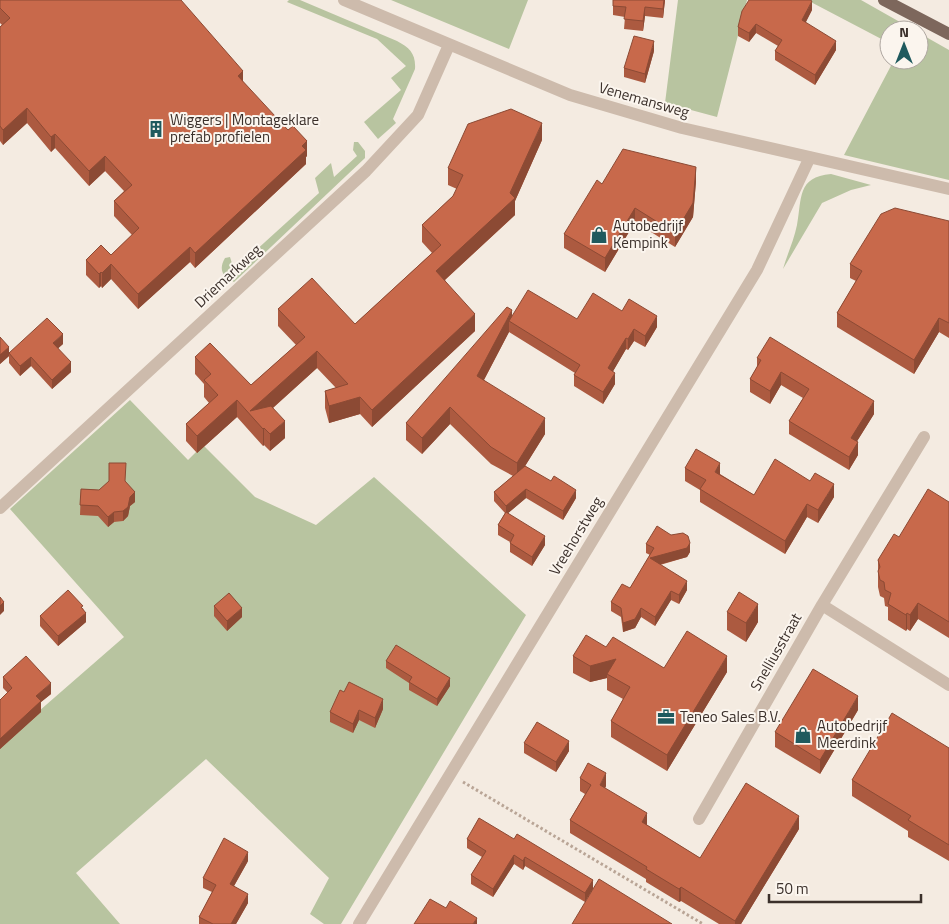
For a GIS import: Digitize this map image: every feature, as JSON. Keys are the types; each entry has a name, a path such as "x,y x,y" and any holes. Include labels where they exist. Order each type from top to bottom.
{"main road":[{"path":"884,0 923,20"},
{"path":"929,23 949,34"},
{"path":"929,24 949,38"}],"street":[{"name":"Venemansweg","path":"344,0 570,95 682,128 949,189"},
{"name":"Driemarkweg","path":"0,508 366,171 418,115 449,45"},
{"name":"Vreehorstweg","path":"359,924 757,270 810,157"},
{"name":"Snelliusstraat","path":"699,819 822,605 924,437"},
{"name":"Snelliusstraat","path":"822,605 949,685"}],"path":[{"path":"450,774 703,924"}],"green space":[{"path":"289,0 300,0 397,41 405,46 413,55 415,69 393,119 396,123 378,139 364,122 401,90 391,78 406,66 377,39 287,2"},
{"path":"391,0 528,0 509,49"},
{"path":"678,0 747,0 717,117 665,103"},
{"path":"807,0 861,0 896,20 879,20 879,38"},
{"path":"929,39 949,50 949,180 844,155 889,70 929,70"},
{"path":"354,142 358,142 365,151 365,158 234,282 227,278 222,270 225,258 230,257 234,270 319,193 315,178 331,163 334,177 357,156 353,150"},
{"path":"831,174 871,185 851,190 822,203 783,269 796,231 803,190 812,179"},
{"path":"130,400 188,460 203,445 255,497 316,525 374,477 526,615 341,924 324,924 310,914 329,878 206,759 76,873 120,924 0,924 0,745 124,637 10,509"}],"building":[{"name":"Wiggers | Montageklare prefab profielen","path":"0,0 181,0 243,71 238,76 288,130 293,126 307,141 302,146 306,150 195,253 190,247 138,294 111,264 99,274 86,260 101,245 111,255 139,228 114,201 132,185 105,156 89,171 55,134 51,137 27,108 3,130 0,126 0,27 10,18 0,8"},
{"path":"613,0 664,0 663,9 645,7 643,21 624,19 626,7 613,6"},
{"path":"749,0 812,1 802,20 836,41 815,75 775,51 782,40 756,24 749,33 738,27 742,11"},
{"path":"634,36 654,41 645,74 624,68"},
{"path":"511,109 542,123 510,193 515,198 436,271 475,314 372,410 360,397 329,406 325,391 348,384 317,351 250,411 271,406 285,421 270,434 263,429 237,400 197,436 186,424 218,395 204,380 211,374 195,357 210,343 251,385 305,337 278,309 312,278 355,324 441,245 422,225 453,196 463,175 448,168 468,124"},
{"path":"623,149 696,167 693,203 675,233 635,208 605,258 564,234 597,180 602,184"},
{"path":"895,208 949,221 949,323 939,318 914,360 837,313 862,271 850,264 881,214"},
{"path":"528,290 577,319 593,293 622,311 629,299 657,316 645,336 634,329 628,339 626,338 608,368 615,373 603,392 574,375 580,365 509,321"},
{"path":"507,307 512,310 477,376 545,418 517,463 491,447 450,407 422,438 406,423"},
{"path":"47,318 63,334 53,343 71,362 52,380 31,357 20,366 9,353"},
{"path":"0,337 9,347 0,355"},
{"path":"770,337 874,401 851,438 858,442 849,457 789,421 809,389 781,372 770,391 750,379 761,360 757,358"},
{"path":"696,449 720,463 715,472 754,495 775,459 810,481 815,473 834,484 818,510 807,504 785,541 700,489 706,480 685,468"},
{"path":"109,463 126,463 125,481 135,492 130,497 128,507 123,511 114,512 108,517 98,506 80,505 81,489 99,490 109,481"},
{"path":"525,466 551,481 554,476 576,490 563,511 526,489 506,506 494,492"},
{"path":"928,489 949,502 949,622 918,603 910,615 907,613 906,615 888,604 891,593 885,590 884,582 880,580 878,571 880,567 878,560 894,534 899,537"},
{"path":"506,512 545,536 532,557 510,543 514,535 498,525"},
{"path":"657,526 671,535 683,533 688,536 690,543 687,548 650,558 687,581 679,595 671,591 655,617 641,608 635,619 623,623 621,608 611,602 622,584 630,588 654,548 646,544"},
{"path":"68,590 83,606 81,607 86,613 58,636 40,616"},
{"path":"739,592 758,604 746,623 727,612"},
{"path":"229,593 242,608 227,621 214,606"},
{"path":"0,597 4,602 0,606"},
{"path":"687,631 727,656 667,755 611,721 630,687 607,674 616,659 590,666 573,656 586,635 606,647 613,637 664,668"},
{"path":"396,645 450,678 437,699 409,682 412,677 386,661"},
{"path":"26,656 51,683 36,696 41,701 0,739 0,700 12,688 3,677"},
{"path":"813,669 858,696 820,760 775,732"},
{"path":"349,682 383,699 375,718 359,710 353,724 330,712 340,690 344,692"},
{"path":"892,713 949,748 949,845 908,820 911,816 852,780"},
{"path":"537,722 569,741 556,762 524,743"},
{"path":"588,763 606,773 600,785 647,813 642,822 700,858 746,783 799,816 735,921 681,887 679,889 646,869 647,867 570,820 591,785 580,778"},
{"path":"479,818 514,839 517,834 593,880 585,893 525,857 523,861 514,855 493,889 471,875 486,851 467,839"},
{"path":"224,838 248,852 230,884 248,894 231,924 213,924 199,917 216,885 203,878"},
{"path":"599,879 672,924 572,924"},
{"path":"430,899 446,908 450,901 477,918 473,924 414,924"}],"place":[{"name":"Wiggers | Montageklare prefab profielen","path":"156,129"},
{"name":"Autobedrijf Kempink","path":"599,235"},
{"name":"Teneo Sales B.V.","path":"666,717"},
{"name":"Autobedrijf Meerdink","path":"803,735"}]}
